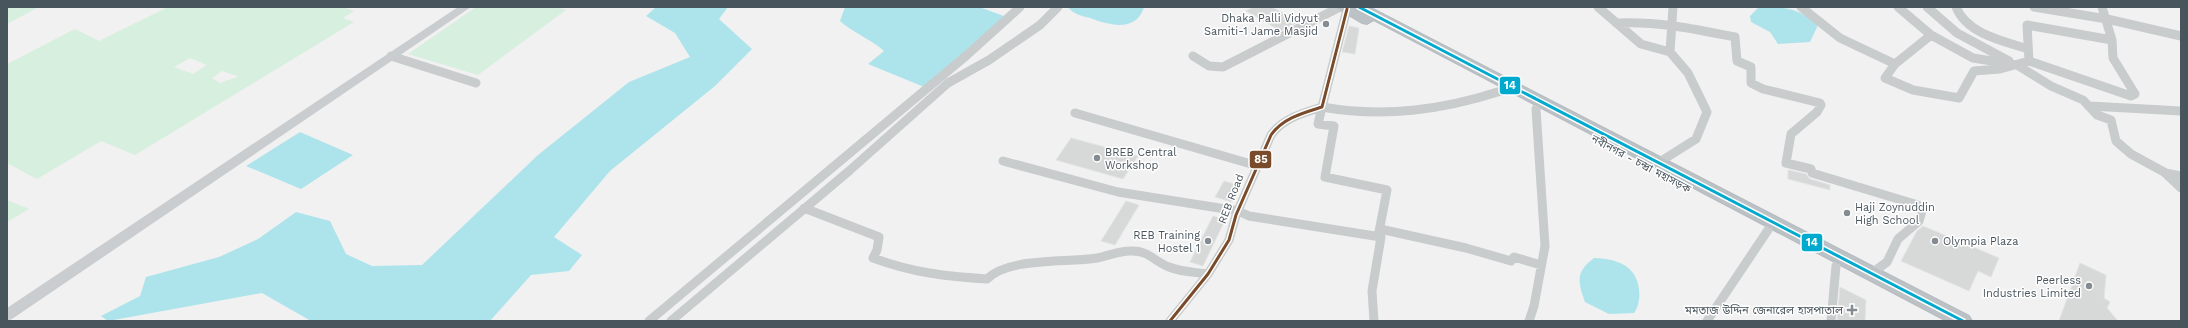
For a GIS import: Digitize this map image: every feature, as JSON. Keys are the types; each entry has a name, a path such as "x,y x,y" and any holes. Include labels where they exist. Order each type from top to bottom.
{"highway":[{"name":"নবীনগর - চন্দ্রা মহাসড়ক","path":"1347,8 1501,91 1940,321"},
{"name":"নবীনগর - চন্দ্রা মহাসড়ক","path":"1347,8 1658,163 1963,321"}],"street":[{"path":"7,314 465,7"},
{"path":"649,321 967,55 1020,7"},
{"path":"671,321 948,83 989,60 1040,25 1058,7"},
{"path":"1598,7 1641,44 1670,52 1688,73 1707,112 1696,139 1658,163"},
{"path":"1670,52 1673,7"},
{"path":"1801,7 1840,38 1896,64"},
{"path":"1898,7 1931,35 1973,58 2017,65"},
{"path":"1927,7 1957,33 2017,65 2039,80 2083,100 2097,115 2111,120 2116,141 2131,154 2164,172 2181,188"},
{"path":"1956,7 1960,18 1971,27 1983,33 2028,49"},
{"path":"2034,7 2107,19 2181,36"},
{"path":"1931,35 1896,64 1885,78 1912,90 1959,98 1974,71 2017,65 2029,61 2131,96 2135,94 2114,58 2112,40 2107,19 2102,7"},
{"path":"1193,56 1209,66 1223,67 1347,8"},
{"path":"1347,8 1318,124 1334,126 1325,177 1387,190 1379,233 1382,237 1372,297 1372,316 1374,321"},
{"path":"1616,23 1642,22 1672,25 1735,37 1736,61 1751,67 1752,84 1763,89 1820,103 1821,105 1817,112 1791,134 1786,163 1811,169 1812,174 1918,205 1922,211 1919,222 1898,239 1887,262 1872,273"},
{"path":"2029,61 2027,25 2112,40"},
{"path":"391,56 476,83"},
{"path":"1322,107 1372,113 1395,112 1452,104 1501,91"},
{"path":"2090,106 2181,111"},
{"name":"REB Road","path":"1170,321 1208,274 1229,240 1238,211 1258,166 1269,135 1275,127 1322,107"},
{"path":"1529,321 1534,306 1545,246 1536,109"},
{"path":"1075,113 1258,166"},
{"path":"1003,161 1118,192 1238,211 1249,216 1379,233 1466,248 1511,261 1514,257 1541,265"},
{"path":"2164,172 2181,176"},
{"path":"804,208 879,237 877,250 873,258 903,269 938,276 987,279 994,272 1021,265 1096,258 1130,251 1150,254 1157,262 1169,267 1208,274"},
{"path":"1707,321 1768,230"},
{"path":"1831,321 1836,266"}],"green space":[{"path":"7,7 39,7 7,24"},
{"path":"168,7 342,7 354,11 343,18 354,22 135,155 101,141 37,179 7,163 7,64 75,29 99,41","holes":["190,58 207,65 193,74 174,67","222,71 237,76 237,77 220,83 212,78"]},
{"path":"476,7 556,7 566,10 478,75 408,54"},
{"path":"7,200 29,209 7,222"}],"water":[{"path":"656,7 728,7 719,19 752,49 715,86 610,171 554,237 582,255 569,271 531,275 490,321 311,321 262,293 108,321 101,316 140,296 146,277 219,257 258,239 296,212 330,221 346,254 372,266 422,265 538,155 629,82 690,57 675,33 646,16"},
{"path":"845,7 979,7 1012,19 929,89 868,64 884,51 840,21"},
{"path":"1068,7 1144,7 1135,21 1121,25 1105,23 1075,13"},
{"path":"1759,7 1790,9 1797,11 1811,19 1818,25 1810,42 1778,44 1770,32 1751,22 1750,16"},
{"path":"300,132 353,155 301,189 246,166"},
{"path":"1594,258 1623,264 1634,274 1639,289 1639,295 1638,304 1634,313 1609,314 1585,302 1580,283 1581,273 1588,263"}],"building":[{"path":"1253,7 1272,7 1298,22 1281,31 1246,11"},
{"path":"1349,26 1359,28 1355,54 1342,52"},
{"name":"BREB Central Workshop","path":"1071,138 1138,156 1123,179 1056,160"},
{"path":"1788,170 1806,174 1810,179 1830,185 1830,190 1788,179"},
{"path":"1224,181 1241,186 1232,202 1215,197"},
{"path":"1126,201 1139,205 1115,245 1101,241"},
{"name":"REB Training Hostel 1","path":"1213,216 1225,220 1203,266 1190,262"},
{"name":"Olympia Plaza","path":"1923,226 1999,258 1991,277 1978,271 1969,291 1901,261 1917,231"},
{"name":"Peerless Industries Limited","path":"2080,263 2106,275 2104,298 2110,302 2107,308 2118,321 2059,321"},
{"name":"মমতাজ উদ্দিন জেনারেল হাসপাতাল","path":"1840,287 1866,300 1865,321 1837,321"}],"transit line":[{"name":"14","path":"1359,7 1963,321"},
{"name":"85","path":"1170,321 1208,274 1229,240 1236,215 1271,135 1276,128 1289,119 1322,107 1347,9"}],"place":[{"name":"Dhaka Palli Vidyut Samiti-1 Jame Masjid","path":"1326,24"},
{"name":"BREB Central Workshop","path":"1097,158"},
{"name":"Haji Zoynuddin High School","path":"1847,213"},
{"name":"REB Training Hostel 1","path":"1208,241"},
{"name":"Olympia Plaza","path":"1935,241"},
{"name":"Peerless Industries Limited","path":"2089,286"},
{"name":"মমতাজ উদ্দিন জেনারেল হাসপাতাল","path":"1852,310"}]}
